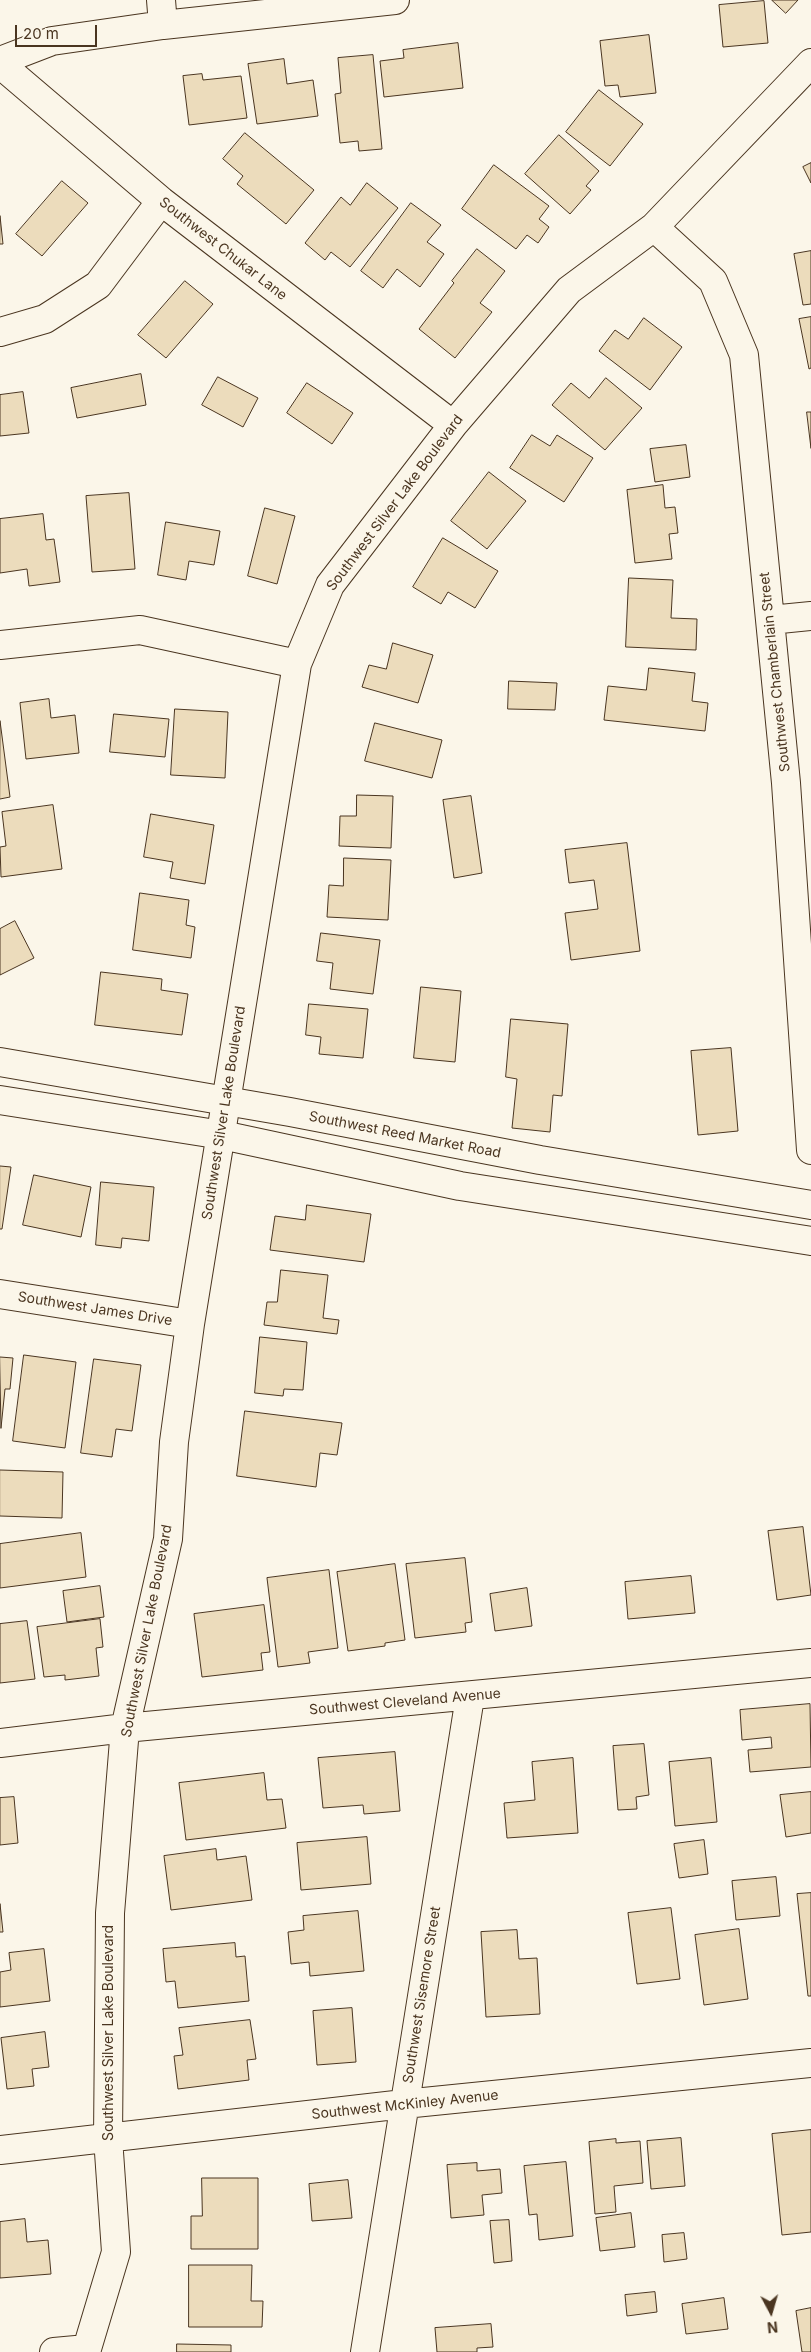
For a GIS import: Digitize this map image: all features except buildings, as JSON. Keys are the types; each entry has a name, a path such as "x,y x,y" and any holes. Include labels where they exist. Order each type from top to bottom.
{"street":[{"path":"0,63 52,41 162,12 395,0"},
{"name":"Southwest Chukar Lane","path":"0,63 161,201 453,425"},
{"name":"Southwest Silver Lake Boulevard","path":"87,2350 116,2252 108,2138 110,1913 125,1728 168,1539 174,1442 190,1324 297,664 330,585 453,425 569,290 654,227 811,63"},
{"path":"0,332 45,319 98,284 161,201"},
{"name":"Southwest Chamberlain Street","path":"654,227 713,281 744,355 786,784 811,1150"},
{"path":"770,620 811,616"},
{"path":"0,645 140,630 297,664"},
{"name":"Southwest Reed Market Road","path":"0,1062 226,1101 540,1160 811,1205"},
{"path":"0,1100 222,1135 460,1186 811,1241"},
{"name":"Southwest James Drive","path":"0,1294 190,1324"},
{"name":"Southwest Cleveland Avenue","path":"0,1743 125,1728 470,1697 811,1663"},
{"name":"Southwest Sisemore Street","path":"365,2352 470,1697"},
{"name":"Southwest McKinley Avenue","path":"0,2150 404,2104 811,2063"},
{"path":"54,2352 87,2350"}]}
